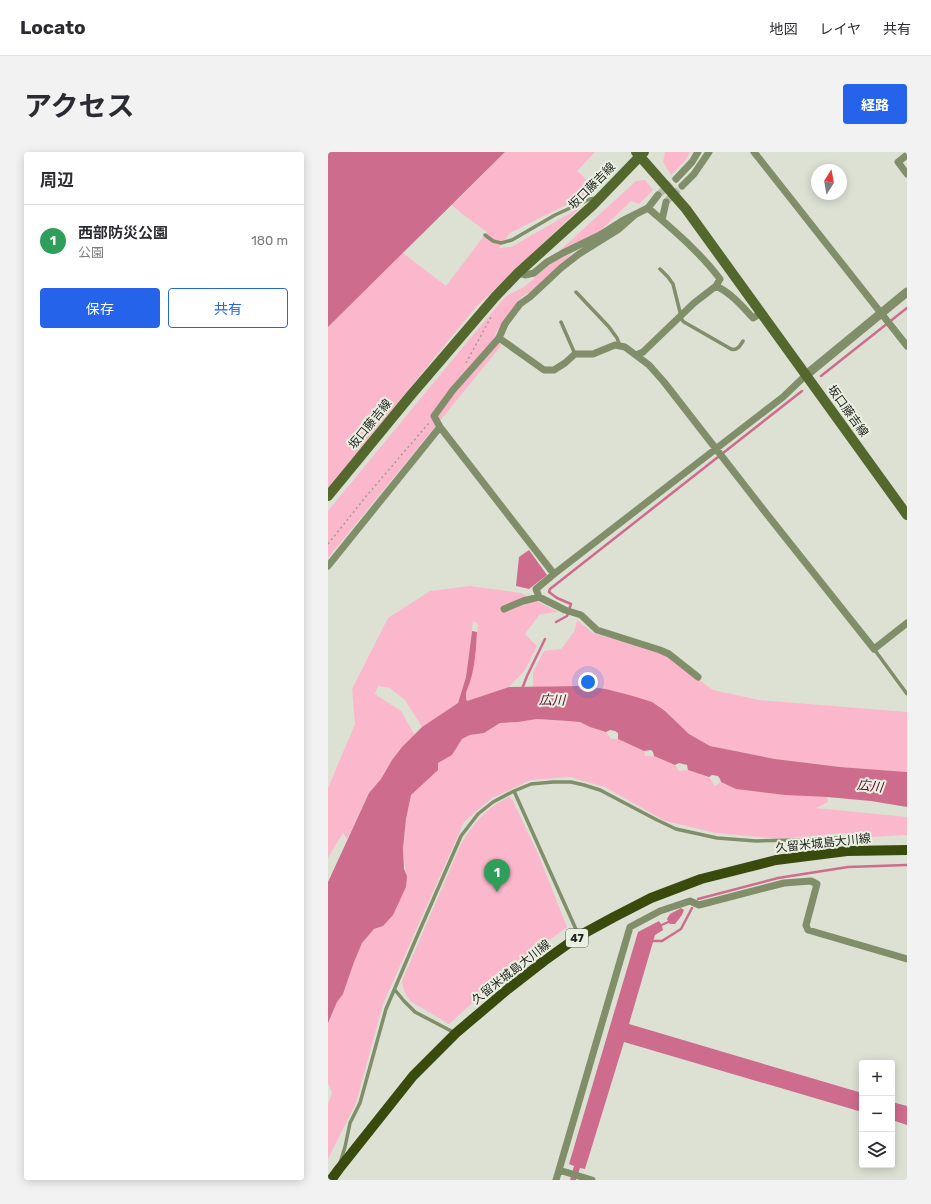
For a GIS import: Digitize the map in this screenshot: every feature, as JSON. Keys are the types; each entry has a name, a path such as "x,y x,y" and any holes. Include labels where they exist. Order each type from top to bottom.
{"main road":[{"name":"坂口藤吉線","path":"328,496 495,297 518,273 602,196 640,153 686,209 907,515"},
{"name":"久留米城島大川線","path":"331,1180 338,1169 413,1076 456,1033 508,988 579,936 614,916 651,898 701,879 776,860 847,851 907,850"}],"street":[{"path":"676,179 692,162 698,152"},
{"path":"682,186 694,174 710,152"},
{"path":"754,152 907,346"},
{"path":"907,155 898,162 907,174"},
{"path":"518,273 525,275 534,273 547,262 600,236 622,221 648,208 658,195"},
{"path":"662,220 666,202"},
{"path":"636,355 643,352 694,303 716,286 720,279 682,237 648,208"},
{"path":"554,574 440,427 434,416 454,390 499,338 505,324 520,304 530,298 579,254 620,229 636,214"},
{"path":"716,286 724,290 738,301 753,318 760,313"},
{"path":"539,598 536,589 554,574 783,397 806,375 907,292"},
{"path":"499,338 544,370 554,370 575,354 593,354 615,345 625,347 649,365 664,382 874,649 907,623"},
{"path":"328,566 440,427"},
{"path":"504,609 524,601 539,598 581,615 597,630 669,654 698,676"},
{"path":"556,1180 630,927 660,911 690,901 699,904 784,883 811,880 817,884 806,925 808,930 907,959"},
{"path":"559,1170 592,1180"}],"lane":[{"path":"485,235 493,241 501,243 512,240 555,215 590,199 602,196"},
{"path":"660,270 671,280 684,322 734,350 737,349 743,341"},
{"path":"576,292 610,327 620,346"},
{"path":"560,322 575,354"},
{"path":"874,649 907,694"},
{"path":"338,1169 350,1123 360,1103 386,1009 461,836 478,814 493,802 531,784 571,782 600,790 657,820 683,830 717,838 756,841 837,838 842,840 847,851"},
{"path":"514,791 579,936"},
{"path":"395,990 415,1012 456,1033"}],"path":[{"path":"466,363 493,314"},
{"path":"328,544 434,416"}],"shaded area":[{"path":"505,152 595,152 577,171 595,187 590,193 510,233 499,248 511,247 581,207 476,307 328,488 328,327 403,253 446,286 487,232 452,205"},
{"path":"665,152 690,152 685,161 671,175 663,162"},
{"path":"645,180 653,190 639,204 631,201 599,232 556,254 636,181"},
{"path":"573,253 536,289 521,297 495,334 501,346 328,558 328,511 506,296 524,287 553,262"},
{"path":"470,586 521,593 558,612 540,614 525,634 537,646 525,670 509,687 467,701 466,693 473,666 478,624 473,621 466,677 458,703 422,727 405,700 390,688 378,686 375,694 401,711 415,735 402,747 392,760 381,779 369,793 347,839 343,833 328,858 328,788 355,724 352,689 388,618 430,591"},
{"path":"577,620 593,633 662,653 713,690 759,700 907,712 907,772 840,767 775,759 710,746 689,734 665,711 633,696 606,689 581,686 533,687 533,672 544,651 561,649 574,632"},
{"path":"537,719 580,722 606,732 611,739 618,739 644,751 645,756 654,756 675,765 679,771 688,770 709,777 715,786 721,782 736,789 785,795 827,797 828,802 816,808 907,817 907,835 854,838 845,833 781,839 716,833 665,821 605,787 570,777 531,780 492,798 464,822 383,1004 356,1103 328,1159 328,1104 332,1093 328,1083 328,1023 337,1002 343,994 354,961 362,943 374,929 383,926 407,876 403,848 406,819 411,794 421,785 438,763 452,755 462,739 470,735 484,733 500,723"},
{"path":"509,797 512,799 539,856 567,927 509,970 449,1024 410,1001 404,991 402,981 461,844 470,830 487,811"}],"water":[{"path":"328,152 505,152 328,327"},
{"path":"529,550 547,575 529,589 516,586 519,557"},
{"name":"広川","path":"472,631 477,632 473,670 466,694 467,701 509,687 581,686 606,689 652,702 665,711 689,734 710,746 775,759 840,767 907,772 907,807 871,801 785,795 736,789 721,782 718,776 712,775 709,777 688,770 687,765 679,763 675,765 654,756 651,750 644,751 618,739 618,733 615,731 610,730 606,732 580,722 537,719 500,723 484,733 470,735 462,739 452,755 438,763 438,770 411,795 406,819 403,848 404,869 407,876 406,887 393,915 383,926 374,929 362,943 343,994 337,1002 328,1023 328,882 369,793 381,779 392,760 402,747 422,727 458,703 466,677"},
{"path":"681,908 684,910 675,924 669,923 662,926 663,930 655,935 629,1024 859,1092 859,1111 624,1042 585,1169 580,1168 576,1180 570,1180 574,1166 569,1164 638,932 659,921 661,924 668,921 667,919 670,914"},
{"path":"895,1103 907,1106 907,1125 895,1121"}],"waterway":[{"path":"821,376 907,308"},
{"path":"556,622 567,616 571,604 557,598 549,592 550,589 802,391"},
{"path":"522,689 545,639"},
{"path":"698,899 778,878 848,867 907,865"},
{"path":"653,941 662,941 681,929 692,908"}],"tunnel":[{"path":"658,195 676,179"},
{"path":"666,202 682,186"}],"place":[{"name":"西部防災公園","path":"497,892"}]}
